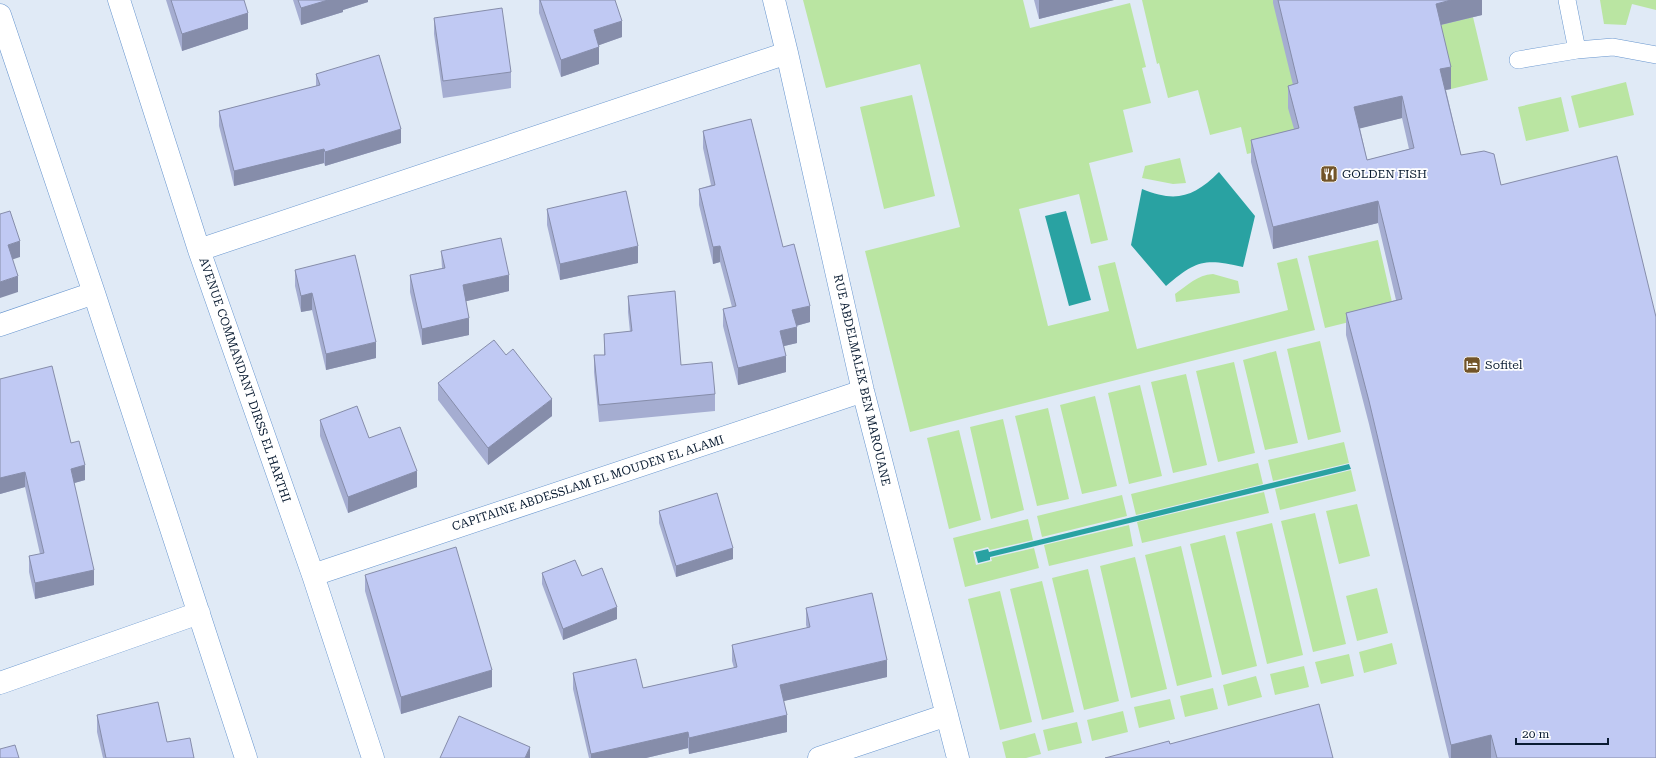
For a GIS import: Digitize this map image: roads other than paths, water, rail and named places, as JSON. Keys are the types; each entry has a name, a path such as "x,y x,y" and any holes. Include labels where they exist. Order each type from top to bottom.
{"street":[{"name":"AVENUE COMMANDANT DIRSS EL HARTHI","path":"119,0 199,250 313,575 373,758"},
{"name":"RUE ABDELMALEK BEN MAROUANE","path":"774,0 863,391 958,758"},
{"path":"0,15 94,294 246,758"},
{"path":"199,250 787,52"},
{"path":"0,324 94,294"},
{"name":"CAPITAINE ABDESSLAM EL MOUDEN EL ALAMI","path":"313,575 863,391"},
{"path":"0,684 199,613"},
{"path":"819,758 947,715"}],"lane":[{"path":"1567,0 1577,50"},
{"path":"1518,60 1577,50 1613,47 1656,55"}],"place":[{"name":"GOLDEN FISH","path":"1329,174"},
{"name":"Sofitel","path":"1472,365"}]}
